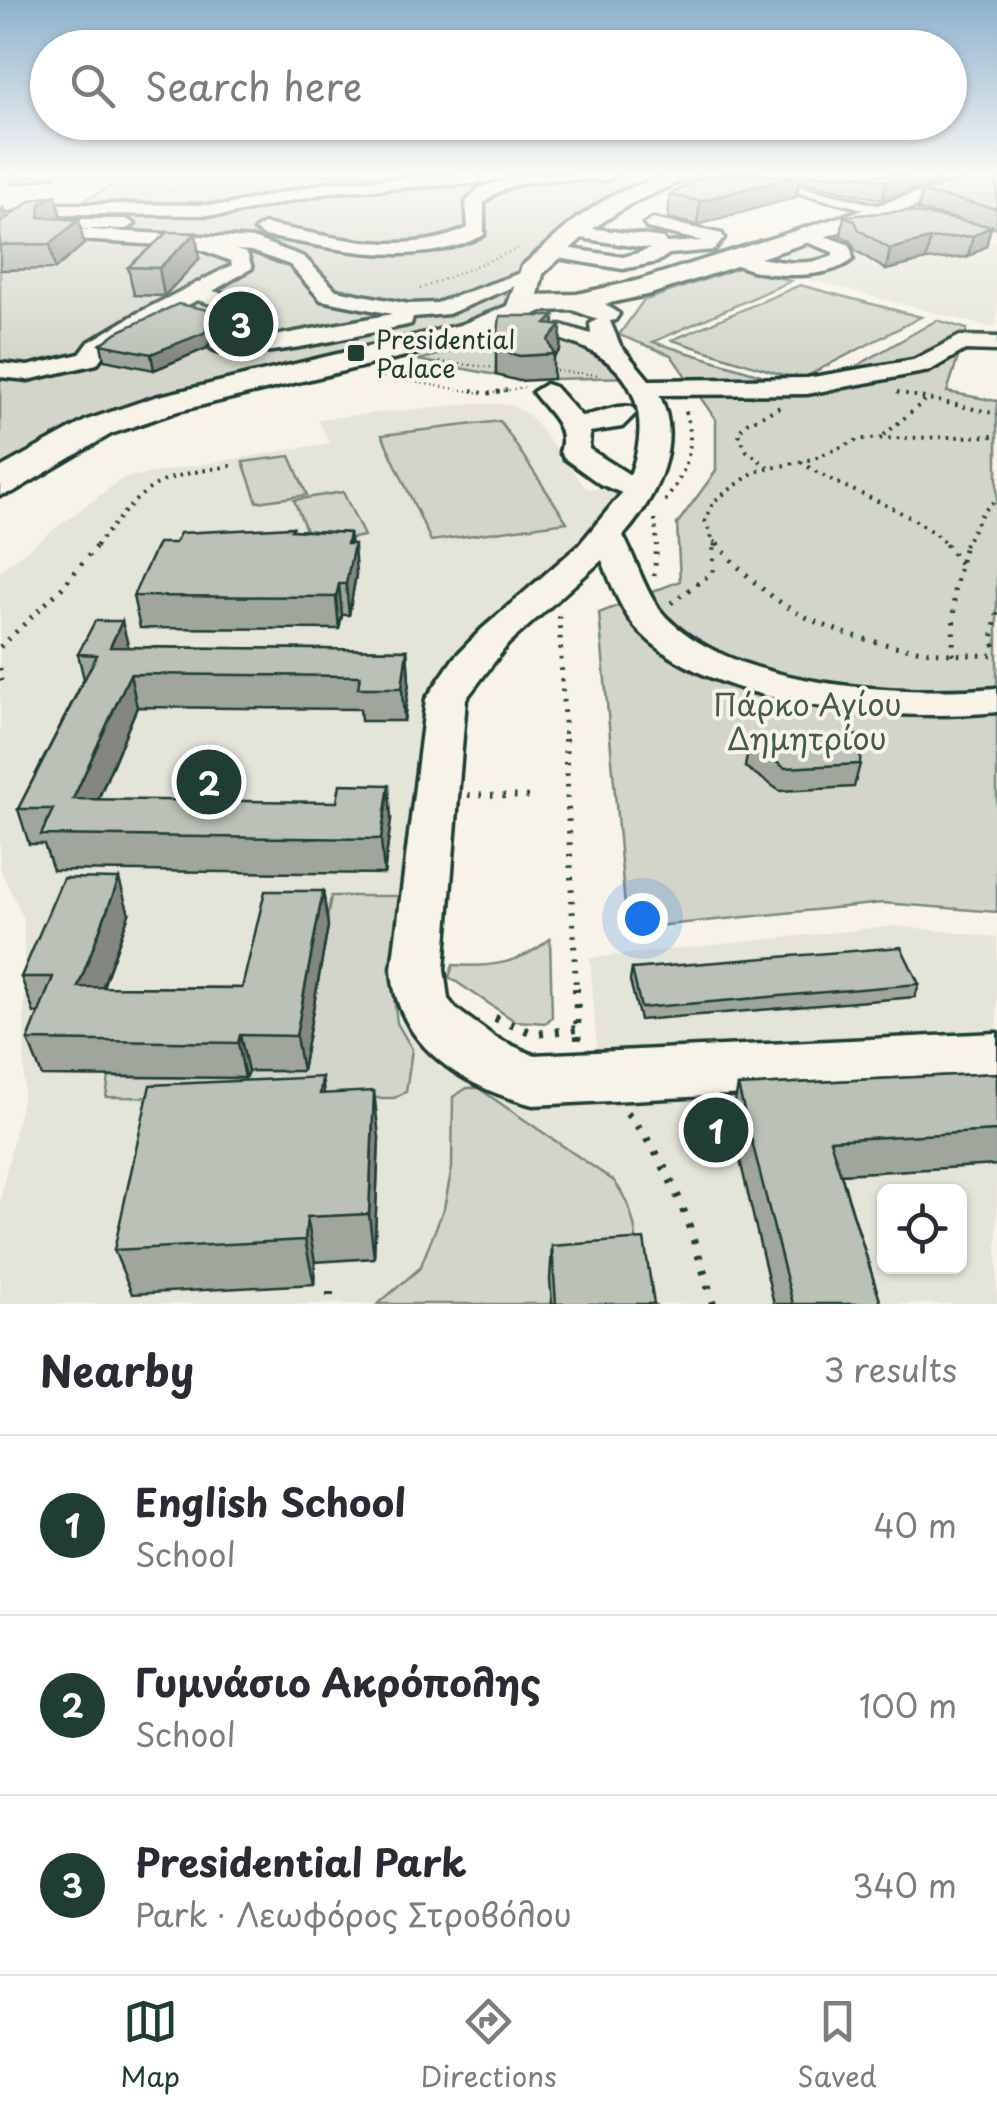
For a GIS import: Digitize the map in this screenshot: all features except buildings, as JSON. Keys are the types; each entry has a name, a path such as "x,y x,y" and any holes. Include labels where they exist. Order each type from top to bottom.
{"main road":[{"path":"533,308 553,252 571,236"},
{"path":"0,512 58,464 124,429 196,404 498,333 537,303 571,302 642,288 800,236"},
{"path":"0,484 68,443 134,414 470,332 533,308 603,319 642,288"},
{"path":"571,302 603,319"}],"street":[{"path":"84,236 121,236"},
{"path":"0,370 28,373 88,358 97,347 203,286 239,272 244,262 240,258 196,244 189,236"},
{"path":"207,236 287,254 297,260 320,289 371,312"},
{"path":"301,236 351,244 433,245 468,236"},
{"path":"608,236 656,242 661,249"},
{"path":"661,249 707,246 716,238 706,236"},
{"path":"736,258 772,267 810,268 834,264 846,254 836,244 811,236"},
{"path":"595,256 618,237"},
{"path":"553,252 632,262 656,256 661,249"},
{"path":"196,293 254,310"},
{"path":"222,347 264,345 371,312 533,308 590,341 616,367 659,387 807,386 920,366 960,343 997,344"},
{"path":"603,319 602,338 616,367"},
{"path":"544,381 574,426 577,458 640,490"},
{"path":"659,387 657,432 640,490 549,605 455,681 443,714 418,970 420,993 430,1016 496,1068 533,1080 584,1053 997,1057"},
{"path":"574,426 612,421 623,412"},
{"path":"606,533 640,601 668,640 693,656 790,685 896,704 997,700"}],"path":[{"path":"371,312 502,252 515,252 528,241"},
{"path":"435,362 505,368"},
{"path":"327,373 336,378 395,376 486,394 616,367"},
{"path":"768,468 746,451 740,441 740,428 774,411 798,389 807,386"},
{"path":"640,601 658,571 654,523 690,461 688,416 659,387"},
{"path":"892,392 997,414"},
{"path":"882,436 928,398"},
{"path":"640,601 713,572 717,561 705,520 708,509 741,480 860,439 997,436"},
{"path":"801,462 844,489 874,499 932,530 960,563"},
{"path":"0,647 61,589 139,493 172,476 238,465"},
{"path":"952,655 952,606 960,563 975,522 997,498"},
{"path":"712,540 770,596 802,616 868,636 952,655 997,654 992,639 997,612"},
{"path":"549,605 559,611 584,1053"},
{"path":"0,668 0,688"},
{"path":"436,794 533,797"},
{"path":"487,1012 528,1034 584,1053 649,1135 687,1217 713,1304"},
{"path":"330,1292 330,1304"}],"shaded area":[{"path":"820,236 963,236 997,242 997,324 989,327 742,262"},
{"path":"476,403 512,405 530,416 586,488 621,491 599,532 428,694 396,1016 440,1069 597,1051 590,958 894,926 997,937 997,1304 0,1304 0,1201 24,1090 24,919 0,869 0,570 123,478 329,443 318,419"}],"green space":[{"path":"0,236 557,236 501,287 501,293 513,298 511,305 493,321 134,405 49,440 0,472"},
{"name":"Πάρκο Αγίου Δημητρίου","path":"741,267 791,281 653,342 813,391 937,320 967,329 947,392 997,401 997,912 883,903 627,929 599,613 680,581 677,524 716,471 716,420 671,355 619,335 643,301"},
{"path":"800,285 921,317 799,380 672,340"},
{"path":"498,340 496,375 418,360"},
{"path":"553,340 582,343 629,377 553,379 550,372 543,370"},
{"path":"500,421 567,522 431,541 382,435"},
{"path":"290,456 307,495 257,502 243,462"},
{"path":"343,492 364,536 312,545 294,500"},
{"path":"331,896 402,896 393,987 397,1023 412,1049 406,1092 394,1098 106,1097 109,1077 245,1078 248,1071 302,1071"},
{"path":"550,939 552,1017 546,1023 515,1021 449,977 453,965 505,962 528,954"},
{"path":"467,1088 478,1088 614,1181 631,1214 639,1274 551,1280 552,1304 378,1304 420,1268 444,1208 452,1168 453,1097"}],"place":[{"name":"Presidential Park","path":"241,324"},
{"name":"Presidential Palace","path":"356,353"},
{"name":"Γυμνάσιο Ακρόπολης","path":"209,782"},
{"name":"English School","path":"716,1130"}]}
